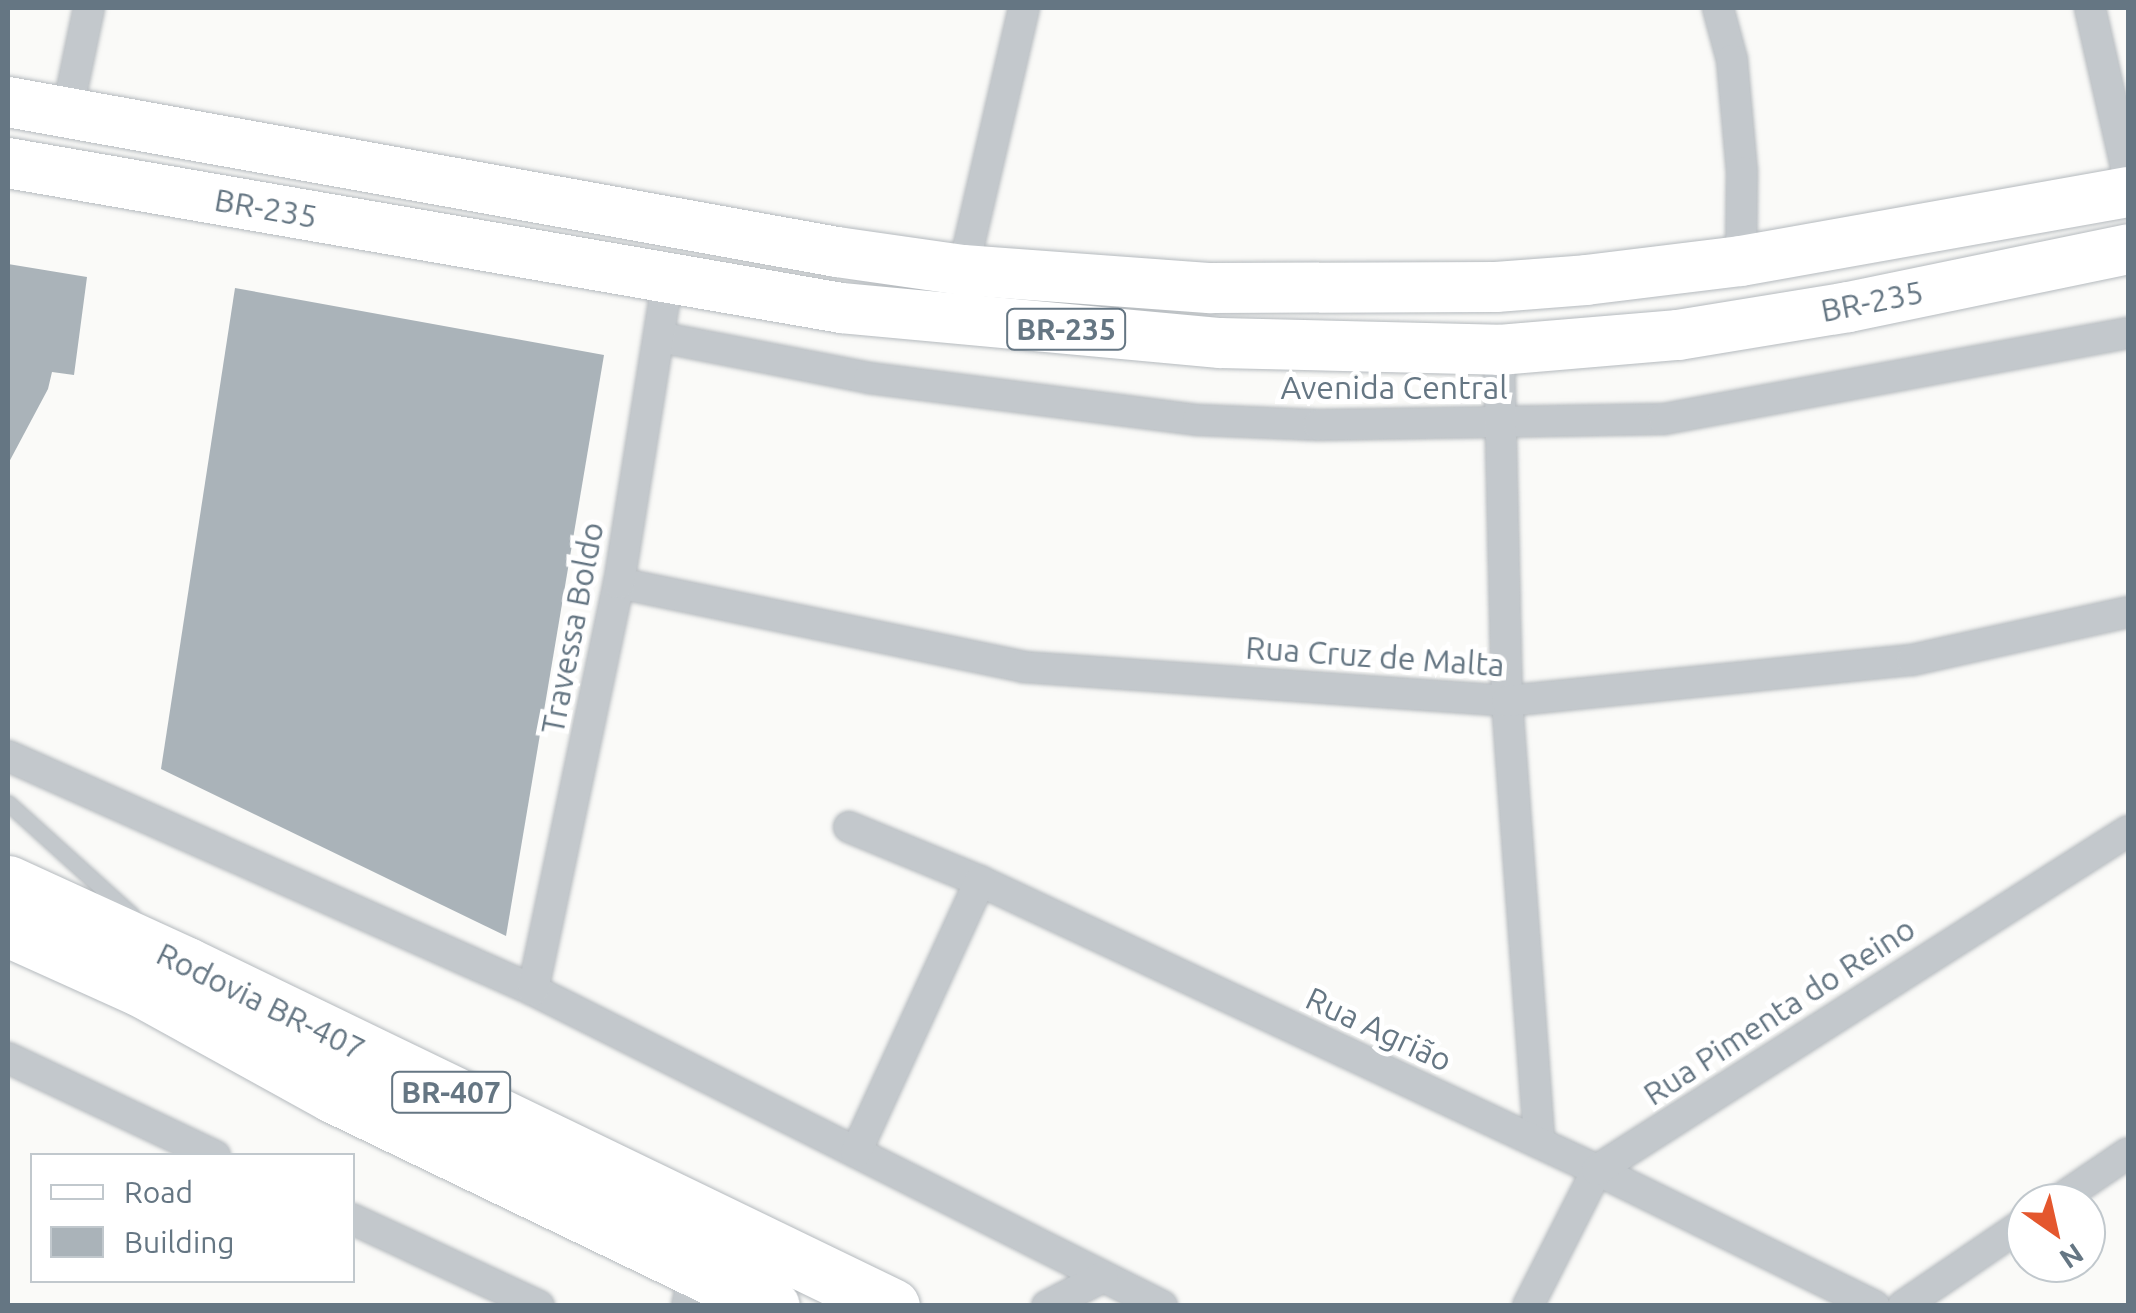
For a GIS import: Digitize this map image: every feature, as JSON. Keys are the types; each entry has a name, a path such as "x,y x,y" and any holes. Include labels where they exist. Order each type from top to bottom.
{"highway":[{"name":"Rodovia BR-407","path":"8,884 186,964 892,1306"},
{"name":"BR-407","path":"8,928 141,989 691,1287 772,1306"}],"main road":[{"name":"BR-235","path":"23,120 962,270 1211,288 1514,286 1741,261 2128,192"},
{"name":"BR-235","path":"23,120 668,278 841,308 1220,343 1499,350 1716,328 1849,307 2128,249"}],"street":[{"path":"23,120 89,8"},
{"path":"962,270 1024,8"},
{"path":"1718,8 1734,79 1742,172 1741,261"},
{"path":"2090,8 2128,175"},
{"name":"Travessa Boldo","path":"533,990 620,583 668,278"},
{"name":"Avenida Central","path":"659,336 869,378 1198,420 1319,425 1664,419 2128,333"},
{"path":"1499,350 1507,701 1539,1142"},
{"name":"Rua Cruz de Malta","path":"620,583 1023,668 1507,701 1912,660 2128,612"},
{"path":"8,756 533,990 1162,1306"},
{"name":"Rua Agrião","path":"850,827 980,880 1539,1142 1874,1306"},
{"name":"Rua Pimenta do Reino","path":"1597,1170 2128,831"},
{"path":"856,1152 980,880"},
{"path":"8,1058 209,1153"},
{"path":"2084,1183 2128,1153"},
{"path":"1528,1306 1597,1170"},
{"path":"355,1220 539,1306"},
{"path":"1902,1306 2006,1236"},
{"path":"1047,1306 1104,1276"}],"lane":[{"path":"8,803 186,964"}],"building":[{"path":"8,264 87,277 74,375 52,372 48,389 8,464"},
{"path":"235,288 604,355 506,936 161,769"}]}
